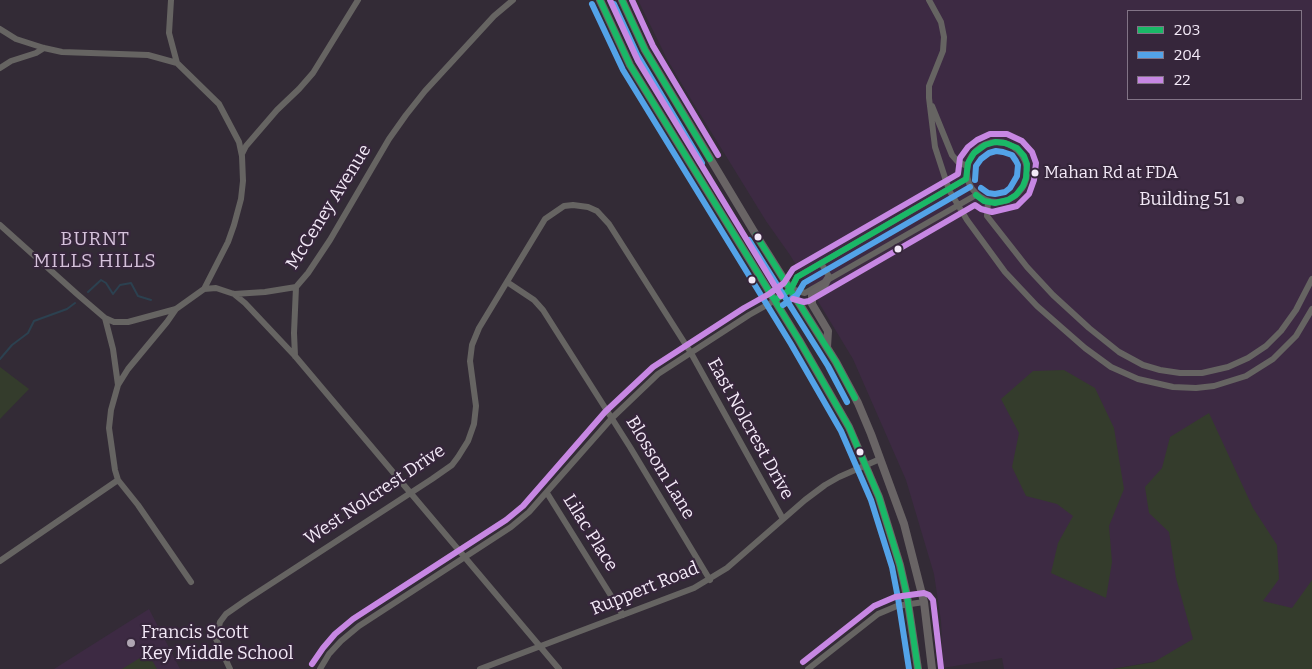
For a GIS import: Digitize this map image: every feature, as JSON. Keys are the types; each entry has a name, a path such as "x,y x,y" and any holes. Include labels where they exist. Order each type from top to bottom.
{"main road":[{"path":"600,0 615,35 635,73 828,388 849,427 866,465 890,530 900,565 909,604 918,669"},
{"path":"622,0 645,50 753,230 827,347 858,403 904,524 924,602 932,669"},
{"path":"827,347 828,330 812,304 812,296 828,279"}],"street":[{"path":"171,0 169,33 177,63"},
{"path":"242,156 246,146 277,110 313,73 358,0"},
{"name":"McCeney Avenue","path":"204,289 216,288 234,294 296,287 308,273 330,240 389,140 406,115 425,91 489,22 514,0"},
{"path":"929,0 941,22 944,37 943,51 929,86 929,98 935,147 949,190 957,206 989,252 1037,306 1102,361 1138,379 1167,386 1190,388 1214,386 1236,380 1264,366 1296,336 1312,310"},
{"path":"0,29 16,39 62,52 148,55 177,63 218,104 239,142 242,156 243,181 241,198 228,242 204,289 176,309 128,369 118,385 111,410 109,428 118,480 138,505 191,582"},
{"path":"0,68 44,48"},
{"path":"929,98 952,155 958,162 966,166"},
{"path":"992,143 1008,144 1017,148 1026,161 1025,183 1016,195 1008,200 988,202 976,195 966,179 966,166 974,153 982,146 992,143"},
{"path":"320,669 329,654 359,626 511,527 547,493 612,418 658,374 774,301 791,289 797,277 966,179"},
{"path":"791,289 805,292 976,195"},
{"path":"988,202 987,216 1026,268 1053,295 1089,328 1120,352 1143,365 1160,370 1180,373 1202,373 1228,367 1248,358 1272,341 1284,327 1296,310 1312,279"},
{"name":"West Nolcrest Drive","path":"230,669 216,639 220,622 226,614 452,465 468,441 474,424 475,389 470,361 472,345 479,328 545,219 564,206 588,207"},
{"name":"East Nolcrest Drive","path":"588,207 597,211 609,224 691,353 783,519"},
{"path":"0,225 105,318 114,322 128,322 176,309"},
{"path":"821,262 828,279"},
{"name":"Blossom Lane","path":"507,282 534,300 543,310 612,418 710,580"},
{"path":"295,356 296,287"},
{"path":"234,294 245,303 295,356 558,669"},
{"path":"105,318 113,349 118,385"},
{"name":"Ruppert Road","path":"480,669 694,588 710,580 727,568 804,500 839,477 880,459"},
{"path":"0,561 118,480"},
{"name":"Lilac Place","path":"547,493 623,615"},
{"path":"808,669 878,614 897,606 924,602"}],"shaded area":[{"path":"638,0 1312,0 1312,669 1221,649 1113,669 1004,669 1002,658 943,668 941,621 934,574 906,480 853,359 790,255 766,221 667,59"},
{"name":"Francis Scott Key Middle School","path":"149,609 180,669 54,669"}],"green space":[{"path":"0,367 29,389 0,419"},
{"path":"1064,370 1095,388 1114,428 1124,489 1109,526 1112,562 1106,598 1051,573 1058,543 1073,516 1057,504 1026,496 1012,467 1019,433 1001,399 1033,371"},
{"path":"1209,413 1253,508 1277,545 1279,579 1263,601 1292,608 1312,580 1312,669 1113,669 1154,662 1193,639 1176,578 1169,532 1149,513 1145,487 1162,468 1170,437"},
{"path":"148,653 157,669 122,669"}],"waterway":[{"path":"88,292 101,280 106,283 113,294 120,285 131,283 138,296 151,300"},
{"path":"0,359 12,345 28,333 34,321 67,309 75,303"}],"transit line":[{"name":"203","path":"600,0 630,65 799,340 849,427 879,497 900,565 907,596 918,669"},
{"name":"22","path":"610,0 638,61 781,296"},
{"name":"203","path":"622,0 645,50 710,159"},
{"name":"22","path":"632,0 653,46 718,155"},
{"name":"204","path":"592,4 623,70 791,344 841,431 871,500 892,567 909,669"},
{"name":"204","path":"614,4 637,54 702,163"},
{"name":"22","path":"312,664 335,634 353,619 506,520 523,506 605,412 653,367 769,294 784,283 793,269 958,174 960,158 968,147 977,140 990,134 1007,134 1022,141 1032,152 1036,163 1034,180 1029,194 1017,206 992,212 975,205 809,301 804,302 793,299"},
{"name":"203","path":"966,179 968,163 974,153 985,145 995,142 1005,143 1017,148 1024,156 1027,164 1026,178 1016,195 1008,200 995,203 984,201 976,195"},
{"name":"204","path":"975,180 976,166 989,153 996,151 1012,155 1018,165 1017,176 1010,188 1005,192 995,194 988,193 981,188"},
{"name":"203","path":"778,298 791,289 797,277 966,179"},
{"name":"204","path":"783,305 797,295 804,283 970,187"},
{"name":"203","path":"756,235 836,362 855,398"},
{"name":"204","path":"749,240 828,366 847,402"},
{"name":"22","path":"803,662 874,606 895,597 924,593 933,600 941,668"}],"place":[{"name":"Mahan Rd at FDA","path":"1035,173"},
{"name":"Building 51","path":"1240,200"},
{"name":"Francis Scott Key Middle School","path":"131,643"}],"district":[{"name":"BURNT MILLS HILLS","path":"95,251"}]}
